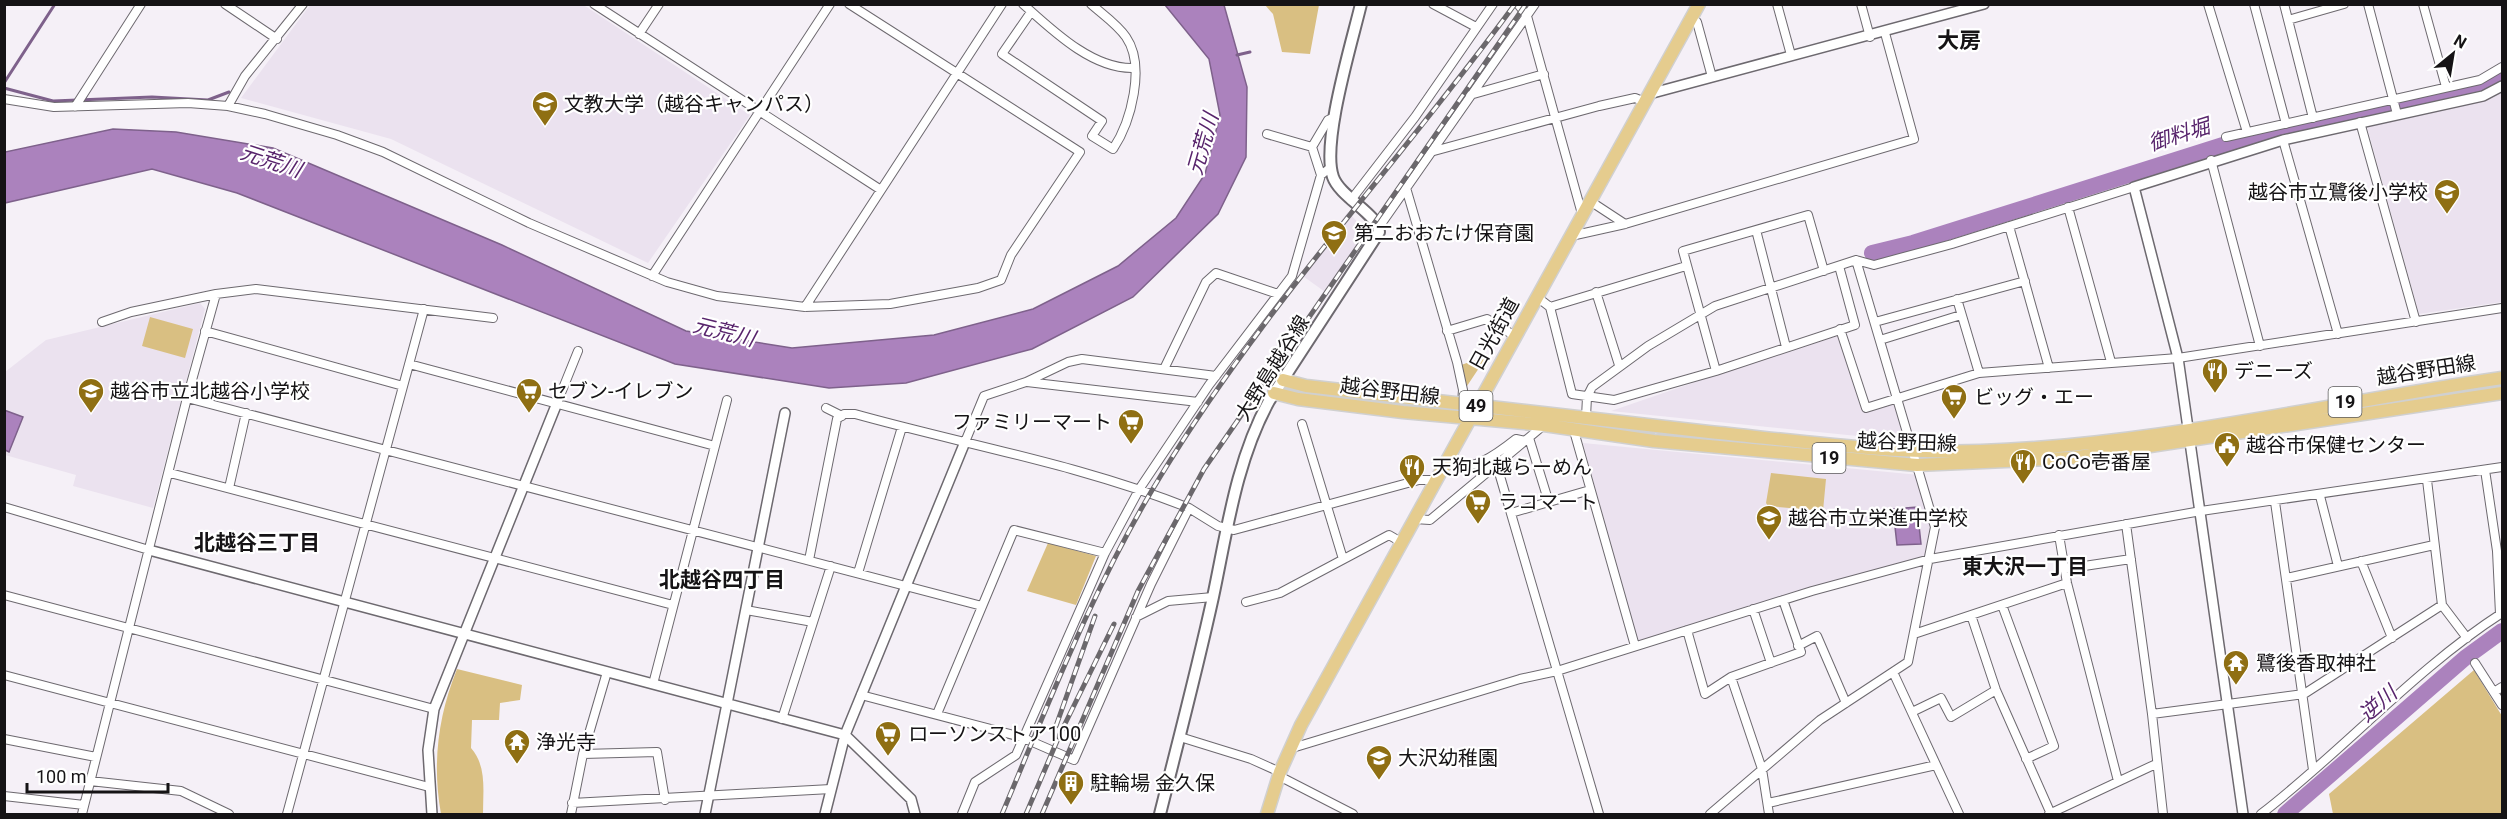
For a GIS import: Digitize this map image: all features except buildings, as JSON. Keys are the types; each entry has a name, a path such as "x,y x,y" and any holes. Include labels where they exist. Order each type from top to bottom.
{"main road":[{"path":"1361,4 1335,117 1330,152 1331,167 1339,188 1379,227"},
{"name":"日光街道","path":"1267,814 1289,749 1699,4"},
{"name":"大野島越谷線","path":"1160,814 1213,597 1226,529 1249,442 1274,393 1377,238 1379,227"},
{"name":"越谷野田線","path":"1283,380 1306,386 1830,445 1913,451 2035,448 2188,429 2502,378"},
{"name":"越谷野田線","path":"1274,393 1298,399 1469,419 1544,425 1574,431 1789,455 1917,465 2071,458 2190,442 2502,393"}],"street":[{"path":"75,107 141,4"},
{"path":"225,4 277,39"},
{"path":"228,106 245,76 303,4"},
{"path":"594,4 881,190"},
{"path":"639,34 659,4"},
{"path":"652,276 830,4"},
{"path":"4,99 54,107 170,102 228,106 303,124 383,152 529,223 652,276 681,287 717,296 805,307 890,304 978,288 1001,280 1011,255 1080,152 956,75 849,4"},
{"path":"805,307 1002,4"},
{"path":"1023,4 1071,43 1109,66 1133,68"},
{"path":"1031,12 1002,54 1102,121 1092,136 1113,149 1134,98 1132,52 1124,34 1091,4"},
{"path":"1433,4 1476,27"},
{"path":"1351,200 1415,117 1493,4"},
{"path":"1518,4 1527,16 1582,214"},
{"path":"1379,227 1535,4"},
{"path":"1777,4 1791,55"},
{"path":"1861,4 1870,37"},
{"path":"1434,151 1635,98 1647,98 1712,77 1791,55 1885,33 1984,4"},
{"path":"2208,4 2247,132"},
{"path":"2254,4 2286,124"},
{"path":"2284,4 2313,118"},
{"path":"2288,20 2344,4"},
{"path":"2368,4 2397,112"},
{"path":"2426,5 2446,87"},
{"path":"1691,19 1697,22 1712,77"},
{"path":"1570,236 1625,224 1914,139 1885,33"},
{"path":"2226,137 2480,80 2502,67"},
{"path":"1470,95 1544,74"},
{"path":"1586,417 1587,397 1592,387 1619,365 1715,306 1856,261 1874,265 2009,226 2211,160 2397,112 2483,96 2502,86"},
{"path":"962,814 975,782 1016,755 1021,737 1105,553 1140,488 1216,376 1293,276 1321,175 1312,147 1328,120 1335,117"},
{"path":"2360,122 2416,322"},
{"path":"1267,134 1312,147"},
{"path":"2283,140 2338,334"},
{"path":"2211,160 2260,346"},
{"path":"1321,175 1331,167"},
{"path":"2133,187 2178,358 2243,814"},
{"path":"1406,188 1457,362 1462,403"},
{"path":"1590,201 1625,224"},
{"path":"2068,207 2110,362"},
{"path":"1716,371 1683,251 1809,215 1824,271"},
{"path":"2009,226 2049,368"},
{"path":"1755,230 1786,347"},
{"path":"1710,814 1820,720 1908,662 1935,527 1856,261"},
{"path":"1550,307 1686,266"},
{"path":"1537,297 1550,307 1572,394 1614,400 1716,371 1855,325 1839,266"},
{"path":"1164,369 1206,282 1216,273 1278,294"},
{"path":"1875,322 2025,280"},
{"path":"102,322 131,312 216,294 256,289 493,318"},
{"path":"1596,292 1619,365"},
{"path":"82,814 108,703 216,294"},
{"path":"1957,299 1979,373"},
{"path":"1840,329 1866,408 1979,373 2178,358 2502,308"},
{"path":"287,814 424,309"},
{"path":"1881,340 1961,315"},
{"path":"1447,331 1486,319 1515,336"},
{"path":"205,331 402,386"},
{"path":"432,814 428,750 434,709 578,351"},
{"path":"825,814 845,735 984,396 1026,382 1068,362 1082,359 1216,376"},
{"path":"409,364 715,446"},
{"path":"1026,382 1198,402"},
{"path":"187,398 982,606"},
{"path":"653,684 727,400"},
{"path":"826,408 841,414 855,414 1140,488 1189,508 1226,529 1245,527 1419,480 1435,480"},
{"path":"705,814 785,412"},
{"path":"229,488 246,413"},
{"path":"809,560 837,419 841,414"},
{"path":"1302,424 1342,559"},
{"path":"1414,519 1430,520 1493,462 1528,439 1544,425"},
{"path":"858,573 902,427"},
{"path":"1574,431 1635,646"},
{"path":"1528,439 1549,503"},
{"path":"1445,462 1461,467 1493,462"},
{"path":"1493,462 1511,513 1599,814"},
{"path":"1289,749 1930,558 2201,511 2320,496 2502,467"},
{"path":"2261,814 2297,787 2313,770 2467,638 2501,613 2500,550 2485,470"},
{"path":"170,473 673,605"},
{"path":"2427,480 2442,605 2467,638"},
{"path":"1511,513 1590,490"},
{"path":"2320,496 2338,566"},
{"path":"2275,502 2313,770"},
{"path":"4,507 149,550 845,735 911,798 917,813"},
{"path":"861,695 1021,737 1074,760 1136,616 1189,508"},
{"path":"2126,524 2163,814"},
{"path":"937,714 1014,530 1105,553"},
{"path":"1246,602 1280,593 1389,535 1401,542"},
{"path":"2059,535 2067,584 2118,781"},
{"path":"2287,578 2434,545"},
{"path":"2064,569 2131,559"},
{"path":"2361,561 2392,638"},
{"path":"782,719 831,566"},
{"path":"1914,634 2067,584"},
{"path":"4,595 434,709"},
{"path":"1136,616 1168,601 1213,597"},
{"path":"1687,630 1704,694 1731,677 1801,652 1783,600"},
{"path":"2002,605 2054,746 2026,759"},
{"path":"2152,714 2304,694 2442,605"},
{"path":"1753,609 1771,663"},
{"path":"746,610 813,622"},
{"path":"1971,615 1996,690 2050,814 2156,764"},
{"path":"1798,646 1817,636 1846,703"},
{"path":"2475,663 2502,705"},
{"path":"571,814 584,754 607,672"},
{"path":"1893,672 1959,814"},
{"path":"4,675 429,787"},
{"path":"1731,677 1762,769 1769,814"},
{"path":"2494,692 2502,687"},
{"path":"1912,712 1941,698 1951,717 1996,690"},
{"path":"1180,737 1251,759 1353,814"},
{"path":"4,739 96,757"},
{"path":"584,754 657,752 665,800"},
{"path":"1768,803 1936,765"},
{"path":"90,781 181,791 229,814"},
{"path":"572,803 665,800 831,789"},
{"path":"4,796 84,805"}],"shaded area":[{"name":"文教大学（越谷キャンパス）","path":"582,4 750,115 648,263 391,139 241,98 310,5"},
{"path":"1265,5 1319,5 1310,54 1282,52 1273,14"},
{"name":"越谷市立鷺後小学校","path":"2502,91 2502,302 2419,314 2367,127 2483,101"},
{"name":"第二おおたけ保育園","path":"1348,212 1366,231 1366,238 1328,294 1300,274"},
{"name":"越谷市立北越谷小学校","path":"200,303 205,309 153,508 73,486 76,475 5,455 5,372 46,340"},
{"path":"150,317 193,329 185,358 142,346"},
{"path":"1838,333 1864,411 1895,401 1907,441 1611,411"},
{"path":"1487,356 1467,386 1461,365"},
{"name":"越谷市立栄進中学校","path":"1583,443 1919,475 1931,527 1926,556 1637,641"},
{"path":"1771,473 1826,479 1823,511 1768,506 1766,503"},
{"path":"1048,543 1096,556 1076,605 1027,591"},
{"path":"457,669 522,685 520,700 500,703 499,720 472,720 471,748 482,771 483,814 441,814 437,777 438,740 445,704"},
{"path":"2474,670 2502,716 2502,814 2333,814 2329,794"}],"water":[{"name":"元荒川","path":"1165,5 1224,5 1247,87 1246,157 1218,214 1133,297 1032,349 906,383 829,388 675,364 237,193 152,169 5,203 5,152 113,129 176,132 273,148 502,245 686,331 792,348 934,335 1033,309 1118,266 1176,218 1205,174 1220,115 1209,59"},
{"path":"4,410 23,417 9,452 5,450"},
{"path":"1917,507 1921,544 1897,545 1893,509"}],"waterway":[{"path":"4,83 55,4"},
{"path":"1237,55 1250,52"},
{"name":"御料堀","path":"1872,253 1913,243 2239,140 2479,88 2502,75"},
{"path":"4,88 53,101 152,97 208,100 229,92"},
{"name":"逆川","path":"2285,814 2465,658 2502,631"}],"railway":[{"path":"1002,814 1094,600 1160,477 1242,354 1515,4"},
{"path":"1042,814 1138,591 1204,469 1526,4"},
{"path":"1056,726 1095,616"},
{"path":"1026,814 1060,734 1114,624"}],"place":[{"name":"文教大学（越谷キャンパス）","path":"545,127"},
{"name":"越谷市立鷺後小学校","path":"2447,215"},
{"name":"第二おおたけ保育園","path":"1334,256"},
{"name":"デニーズ","path":"2215,394"},
{"name":"越谷市立北越谷小学校","path":"91,414"},
{"name":"セブン-イレブン","path":"529,414"},
{"name":"ビッグ・エー","path":"1954,420"},
{"name":"ファミリーマート","path":"1131,445"},
{"name":"越谷市保健センター","path":"2227,468"},
{"name":"CoCo壱番屋","path":"2023,485"},
{"name":"天狗北越らーめん","path":"1412,490"},
{"name":"ラコマート","path":"1478,525"},
{"name":"越谷市立栄進中学校","path":"1769,541"},
{"name":"鷺後香取神社","path":"2236,686"},
{"name":"ローソンストア100","path":"888,757"},
{"name":"浄光寺","path":"517,765"},
{"name":"大沢幼稚園","path":"1379,781"},
{"name":"駐輪場 金久保","path":"1071,806"}],"district":[{"name":"大房","path":"1959,40"},
{"name":"北越谷三丁目","path":"257,543"},
{"name":"東大沢一丁目","path":"2025,567"},
{"name":"北越谷四丁目","path":"722,580"}]}
